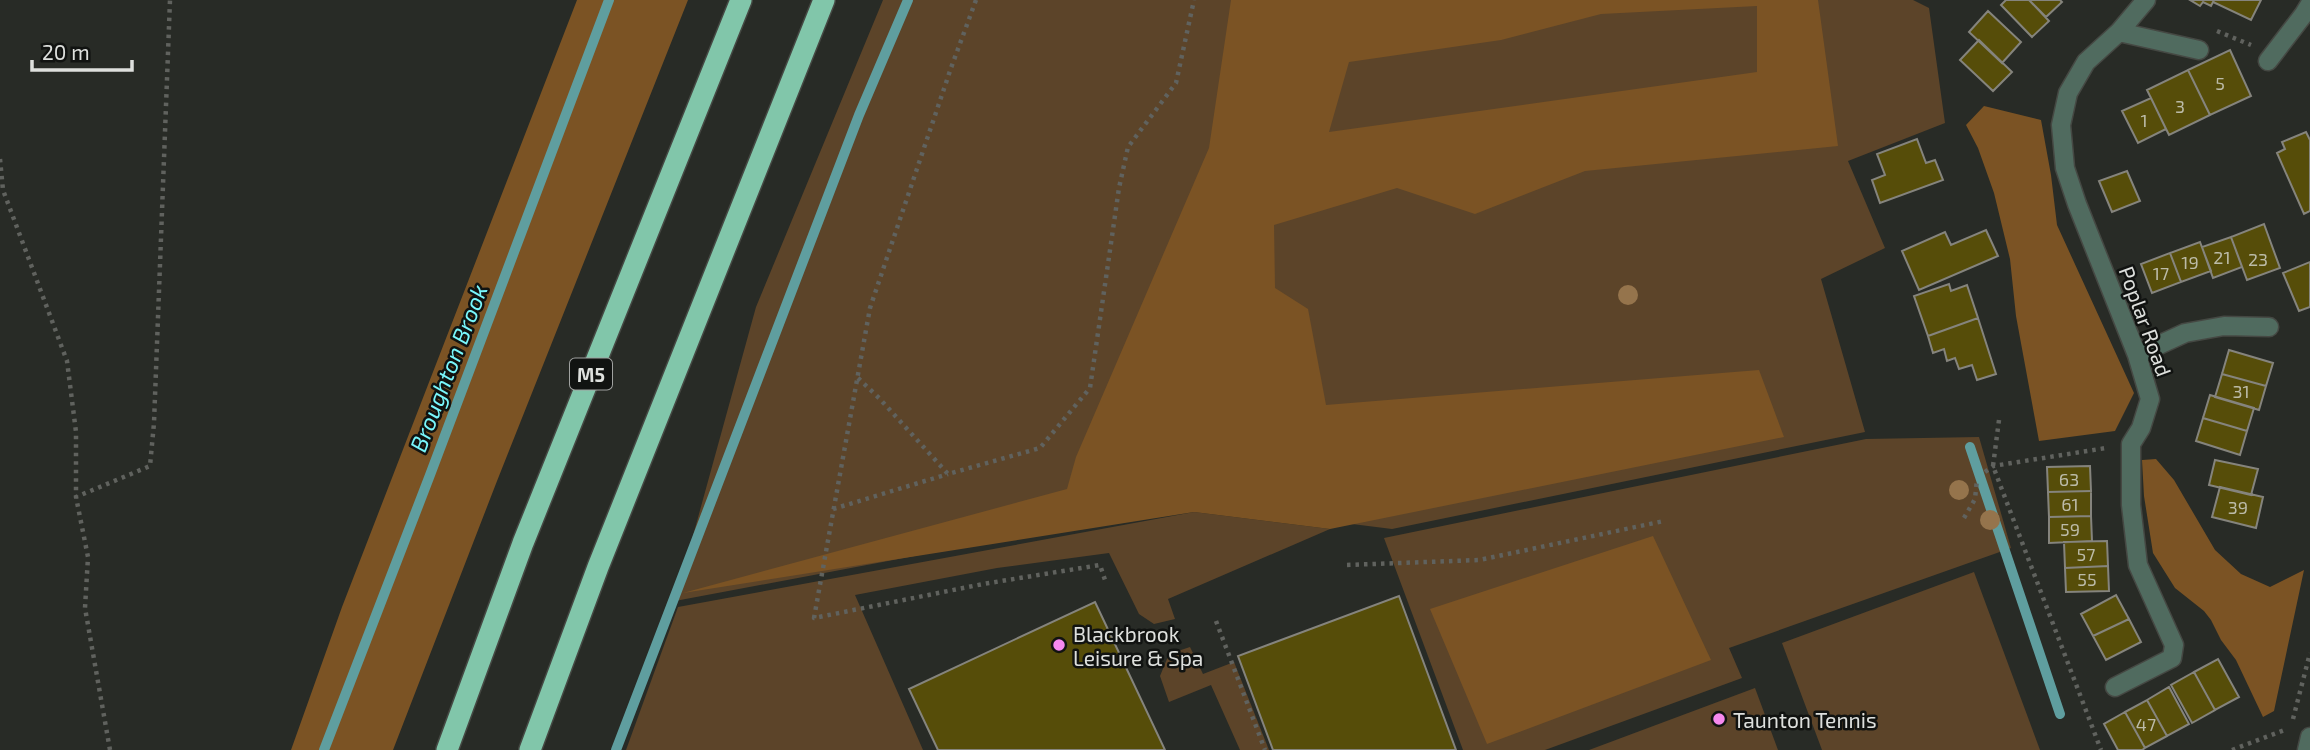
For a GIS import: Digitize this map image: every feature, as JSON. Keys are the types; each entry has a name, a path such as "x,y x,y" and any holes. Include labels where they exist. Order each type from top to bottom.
{"highway":[{"name":"M5","path":"447,750 523,543 741,0"},
{"path":"530,750 598,567 824,0"}],"street":[{"name":"Poplar Road","path":"2115,688 2172,658 2174,645 2138,565 2131,505 2131,444 2141,428 2150,399 2137,355 2065,168 2061,125 2068,93 2086,62 2119,32 2146,0"},
{"path":"2268,61 2308,12"},
{"path":"2119,32 2199,50"},
{"path":"2137,355 2185,333 2224,326 2269,327"},
{"path":"2307,750 2310,737"}],"path":[{"path":"76,496 150,466 154,423 170,0"},
{"path":"976,0 946,80 870,308 814,618 983,584 1100,565 1106,583"},
{"path":"833,509 1040,448 1090,388 1119,188 1128,148 1176,83 1194,0"},
{"path":"0,159 3,190 67,360 76,432 76,496 88,557 85,608 110,750"},
{"path":"857,377 948,474"},
{"path":"1999,420 1993,466 2101,750"},
{"path":"1986,472 1993,466 2131,444"},
{"path":"1964,518 1975,499 1977,479"},
{"path":"1347,565 1479,560 1664,521"},
{"path":"1216,621 1265,750"},
{"path":"2232,750 2291,728 2310,653"}],"shaded area":[{"path":"577,0 688,0 393,750 291,750 342,607"},
{"path":"883,0 1913,0 1929,8 1945,123 1848,161 1885,248 1821,279 1865,432 1392,529 1191,504 675,601 756,307"},
{"path":"1231,0 1818,0 1838,146 1585,171 1475,214 1397,188 1274,225 1275,288 1308,309 1326,405 1759,370 1784,437 1330,529 1194,512 683,593 1067,489 1076,457 1209,148","holes":["1757,6 1757,72 1329,132 1349,62 1501,40 1601,14"]},
{"path":"1984,106 2041,120 2057,225 2134,393 2115,431 2039,441 2016,316 2010,259 1994,193 1978,148 1966,125"},
{"path":"1979,437 2011,548 1729,648 1742,678 1545,750 1463,750 1384,538 1866,439"},
{"path":"2156,459 2174,480 2215,550 2241,574 2270,587 2304,570 2274,711 2263,717 2236,660 2221,640 2211,620 2175,588 2153,553 2144,496 2142,460"},
{"path":"1194,512 1330,529 1168,599 1175,619 1154,624 1139,614 1109,553 997,568 855,595 923,750 626,750 678,607"},
{"path":"1653,536 1711,660 1487,744 1430,609"},
{"path":"1974,572 2040,750 1822,750 1782,643"},
{"path":"1190,647 1203,674 1234,662 1269,750 1240,750 1211,685 1169,702 1160,676 1169,654"},
{"name":"Taunton Tennis","path":"1755,688 1778,750 1589,750"}],"building":[{"path":"2006,0 2029,0 2049,21 2032,37 2001,5"},
{"path":"2029,0 2060,0 2062,2 2046,17"},
{"path":"2190,0 2214,0 2211,6 2203,2 2200,6"},
{"path":"2261,0 2251,20 2213,2"},
{"path":"1988,11 2021,42 2002,63 1969,32"},
{"path":"1979,40 2012,72 1993,91 1960,60"},
{"path":"2230,50 2251,96 2210,115 2188,70"},
{"path":"2188,70 2210,115 2169,135 2147,90"},
{"path":"2151,98 2166,129 2138,143 2122,111"},
{"path":"2306,132 2310,140 2310,211 2304,214 2277,153 2285,149 2282,142"},
{"path":"1917,139 1926,163 1935,160 1943,180 1880,203 1872,180 1885,175 1877,154"},
{"path":"2127,171 2140,201 2112,212 2099,181"},
{"path":"2264,224 2280,268 2247,280 2231,237"},
{"path":"1986,230 1998,256 1919,290 1902,251 1945,232 1951,245"},
{"path":"2231,237 2242,267 2213,278 2202,247"},
{"path":"2200,242 2211,271 2181,282 2170,253"},
{"path":"2170,253 2181,282 2152,293 2141,264"},
{"path":"2310,262 2310,307 2299,311 2283,273"},
{"path":"1949,284 1951,291 1967,285 1978,318 1928,336 1914,296"},
{"path":"1978,318 1996,374 1977,380 1972,365 1959,369 1955,358 1947,361 1944,349 1933,353 1928,336"},
{"path":"2229,350 2273,363 2266,386 2222,374"},
{"path":"2222,374 2266,386 2259,410 2215,397"},
{"path":"2210,395 2254,408 2247,431 2203,418"},
{"path":"2203,418 2247,431 2240,455 2196,441"},
{"path":"2215,460 2258,469 2251,495 2209,485"},
{"path":"2090,466 2091,491 2048,492 2047,467"},
{"path":"2220,487 2263,497 2256,528 2212,517"},
{"path":"2091,491 2091,516 2049,517 2048,492"},
{"path":"2091,516 2092,541 2049,543 2049,517"},
{"path":"2107,541 2108,566 2065,568 2064,542"},
{"path":"2108,566 2109,591 2066,592 2065,568"},
{"path":"2116,595 2129,619 2093,636 2081,614"},
{"path":"1399,596 1456,750 1273,750 1238,656"},
{"name":"Blackbrook Leisure & Spa","path":"1095,602 1165,750 938,750 909,689"},
{"path":"2129,619 2141,642 2106,660 2093,636"},
{"path":"2218,659 2239,697 2215,710 2194,672"},
{"path":"2194,672 2215,710 2192,723 2171,685"},
{"path":"2169,687 2189,724 2167,736 2147,700"},
{"path":"2147,700 2167,736 2145,748 2125,712"},
{"path":"2125,712 2145,748 2142,750 2118,750 2104,724"}],"waterway":[{"name":"Broughton Brook","path":"324,750 609,0"},
{"path":"616,750 859,115 908,0"},
{"path":"1970,447 2060,714"}],"place":[{"name":"Blackbrook Leisure & Spa","path":"1059,645"},
{"name":"Taunton Tennis","path":"1719,719"}]}
